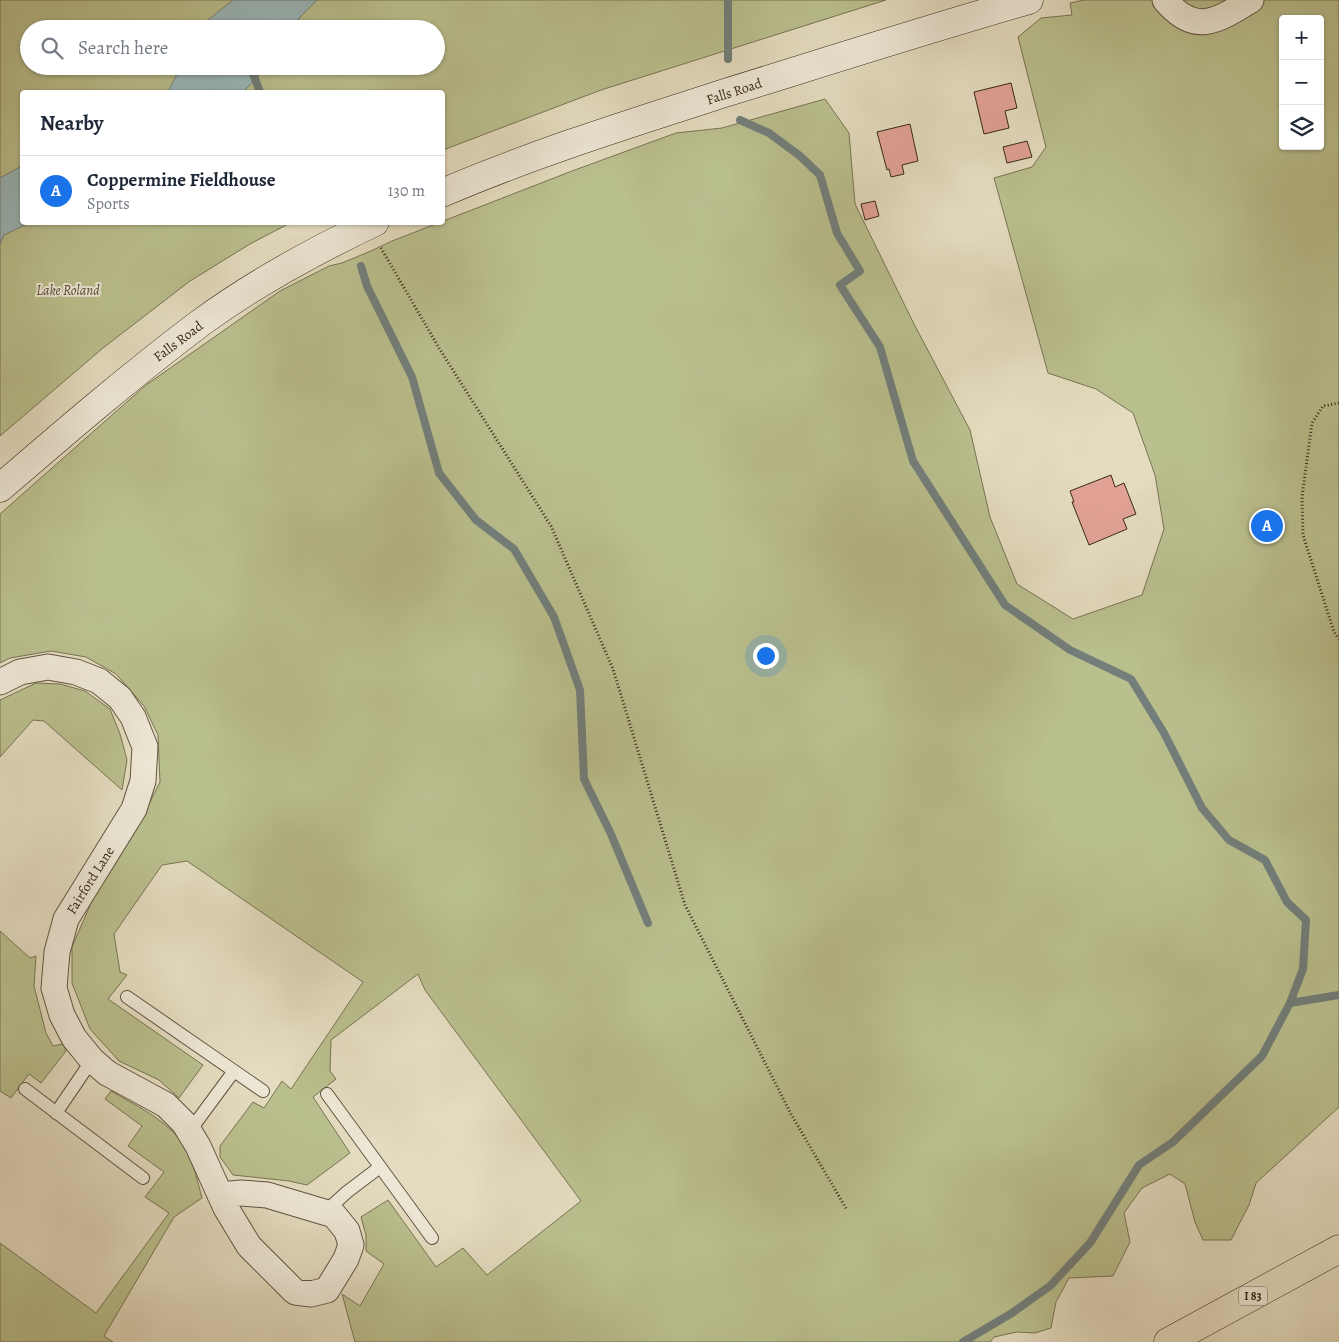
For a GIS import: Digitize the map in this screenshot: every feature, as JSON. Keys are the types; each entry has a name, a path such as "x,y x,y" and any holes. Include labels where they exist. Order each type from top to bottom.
{"highway":[{"name":"I 83","path":"1168,1342 1339,1249"}],"main road":[{"name":"Falls Road","path":"445,192 524,160 646,118 913,34 1029,0"},
{"name":"Falls Road","path":"0,488 128,379 200,324 269,278 370,225"}],"street":[{"path":"1165,0 1176,14 1193,22 1213,21 1251,0"},
{"name":"Fairford Lane","path":"0,682 20,672 48,667 76,672 99,681 120,698 133,716 145,747 143,782 134,809 66,919 58,952 54,988 62,1015 74,1038 92,1060 107,1073 166,1105 184,1123 226,1208 249,1246 295,1292 311,1294 327,1290 346,1259 351,1245 347,1231 334,1215 267,1195 220,1195"}],"lane":[{"path":"127,997 263,1091"},
{"path":"56,1113 92,1060"},
{"path":"189,1132 234,1071"},
{"path":"25,1089 143,1178"},
{"path":"326,1094 432,1238"},
{"path":"325,1212 347,1192 380,1167"}],"path":[{"path":"373,225 439,348 551,526 613,669 685,905 791,1114 847,1210"},
{"path":"1339,403 1323,406 1312,423 1302,497 1303,535 1334,632 1339,639"}],"green space":[{"name":"Lake Roland","path":"0,0 886,0 601,90 445,149 445,90 20,90 20,225 286,225 250,244 190,281 103,348 0,436"},
{"path":"1084,0 1339,0 1339,1107 1256,1183 1249,1205 1231,1240 1203,1240 1195,1222 1185,1184 1170,1174 1142,1188 1124,1213 1130,1242 1113,1276 1069,1278 1056,1302 1051,1328 1035,1333 1017,1332 994,1337 990,1342 355,1342 342,1294 360,1306 384,1264 366,1251 366,1235 361,1217 388,1200 436,1267 463,1248 487,1275 581,1201 425,990 418,974 331,1040 330,1071 336,1079 313,1097 350,1153 307,1185 289,1181 233,1175 220,1157 220,1146 253,1102 264,1108 282,1081 291,1089 363,982 187,861 162,865 114,934 120,972 127,975 108,999 203,1065 179,1098 159,1080 119,1061 90,1029 72,983 72,947 92,901 135,832 160,782 158,735 144,706 116,674 86,657 51,651 10,658 0,663 0,514 146,385 280,291 329,266 342,263 433,225 445,225 445,220 676,133 722,128 825,99 849,133 855,204 914,324 970,430 990,517 1017,584 1073,619 1142,595 1164,529 1155,475 1133,413 1096,389 1048,373 994,178 1032,167 1046,147 1018,37 1041,18 1072,15 1070,3"},
{"path":"36,683 60,684 85,691 110,709 120,734 127,760 122,790 44,721 33,720 0,757 0,700"},
{"path":"0,931 30,958 36,956 34,986 46,1033 53,1046 63,1044 66,1051 41,1083 29,1074 11,1098 0,1091"},
{"path":"111,1091 158,1119 178,1138 192,1162 202,1198 174,1217 104,1336 113,1342 0,1342 0,1243 96,1313 169,1213 145,1197 164,1172 128,1146 142,1126 105,1099"}],"water":[{"path":"233,0 317,0 298,20 208,20"},
{"path":"176,75 259,75 245,90 169,90"},
{"path":"20,167 20,225 25,225 4,235 0,244 0,178"}],"building":[{"path":"1011,83 1017,108 1005,111 1009,128 984,134 974,92"},
{"path":"910,124 918,161 902,165 904,174 891,177 889,169 887,170 877,132"},
{"path":"1027,141 1032,157 1007,163 1003,147"},
{"path":"875,201 879,216 865,220 861,204"},
{"path":"1111,475 1115,487 1124,483 1136,514 1123,519 1127,529 1089,545 1072,502 1074,502 1070,491"}],"waterway":[{"path":"728,0 728,59"},
{"path":"253,75 259,90"},
{"path":"740,120 769,133 800,156 820,175 837,233 860,271 840,285 880,347 913,461 1005,605 1070,650 1131,679 1164,733 1202,808 1229,840 1265,860 1287,902 1306,920 1303,969 1290,1003 1262,1056 1173,1142 1139,1165 1090,1243 1050,1286 1012,1313 963,1342"},
{"path":"361,266 367,286 412,377 439,473 476,520 514,549 554,617 580,690 584,779 611,834 648,923"},
{"path":"1290,1003 1339,995"}],"place":[{"name":"Coppermine Fieldhouse","path":"1267,526"}]}
